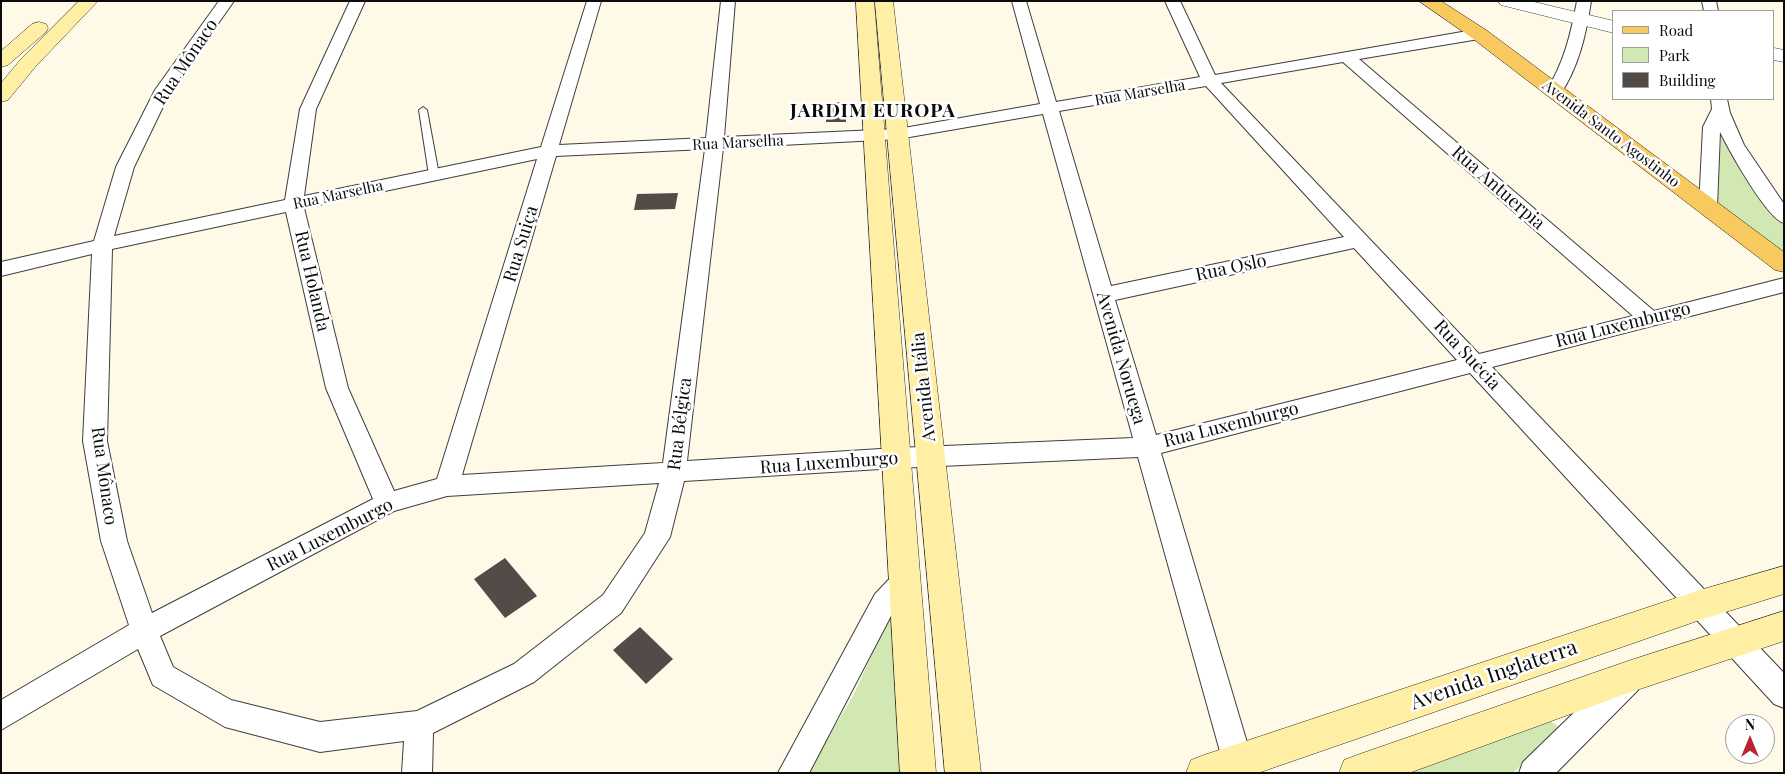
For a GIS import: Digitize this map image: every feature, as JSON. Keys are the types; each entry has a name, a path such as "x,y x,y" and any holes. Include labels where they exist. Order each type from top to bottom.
{"main road":[{"path":"1,61 68,1"},
{"path":"1,96 29,62 89,1"},
{"name":"Avenida Itália","path":"865,1 886,135 931,456 963,773"},
{"name":"Avenida Itália","path":"884,1 886,135 897,458 918,773"},
{"name":"Avenida Santo Agostinho","path":"1434,3 1479,34 1784,264"},
{"name":"Avenida Inglaterra","path":"1204,773 1239,767 1700,605 1784,580"},
{"path":"1357,773 1631,676 1784,626"}],"street":[{"name":"Rua Mônaco","path":"227,1 163,90 125,167 102,245 95,441 114,541 144,631 163,676 225,713 320,737 418,725"},
{"name":"Rua Holanda","path":"358,1 308,109 294,204 338,388 387,503"},
{"name":"Rua Suiça","path":"447,486 594,1"},
{"name":"Rua Bélgica","path":"418,725 524,673 612,604 657,537 674,473 714,144 728,1"},
{"name":"Avenida Noruega","path":"1018,1 1239,767"},
{"name":"Rua Suécia","path":"1172,1 1210,81 1784,694"},
{"path":"1506,1 1582,10 1612,26"},
{"path":"1544,1 1612,17"},
{"path":"1554,91 1564,78 1582,10"},
{"name":"Rua Marselha","path":"1,269 102,245 549,151 886,135 1050,109 1479,34"},
{"name":"Rua Antuerpia","path":"1346,57 1650,319"},
{"path":"1708,207 1712,127 1720,104"},
{"path":"1720,104 1739,150 1784,217"},
{"name":"Rua Oslo","path":"1102,295 1360,240"},
{"name":"Rua Luxemburgo","path":"1,716 144,631 387,503 447,486 931,456 1146,446 1784,285"},
{"path":"793,773 884,603 905,580"},
{"path":"1534,773 1631,676"},
{"path":"417,773 418,725"}],"lane":[{"path":"423,110 434,175"}],"green space":[{"path":"1722,129 1759,196 1784,226 1784,256 1715,207"},
{"path":"898,614 906,773 807,773 853,696 890,615"},
{"path":"1548,720 1561,728 1513,773 1407,773"}],"building":[{"path":"846,102 846,122 826,122 826,103"},
{"path":"678,193 675,209 634,210 637,194"},
{"path":"505,558 537,596 505,618 474,579"},
{"path":"640,627 673,659 646,684 613,650"}],"district":[{"name":"JARDIM EUROPA","path":"873,111"}]}
